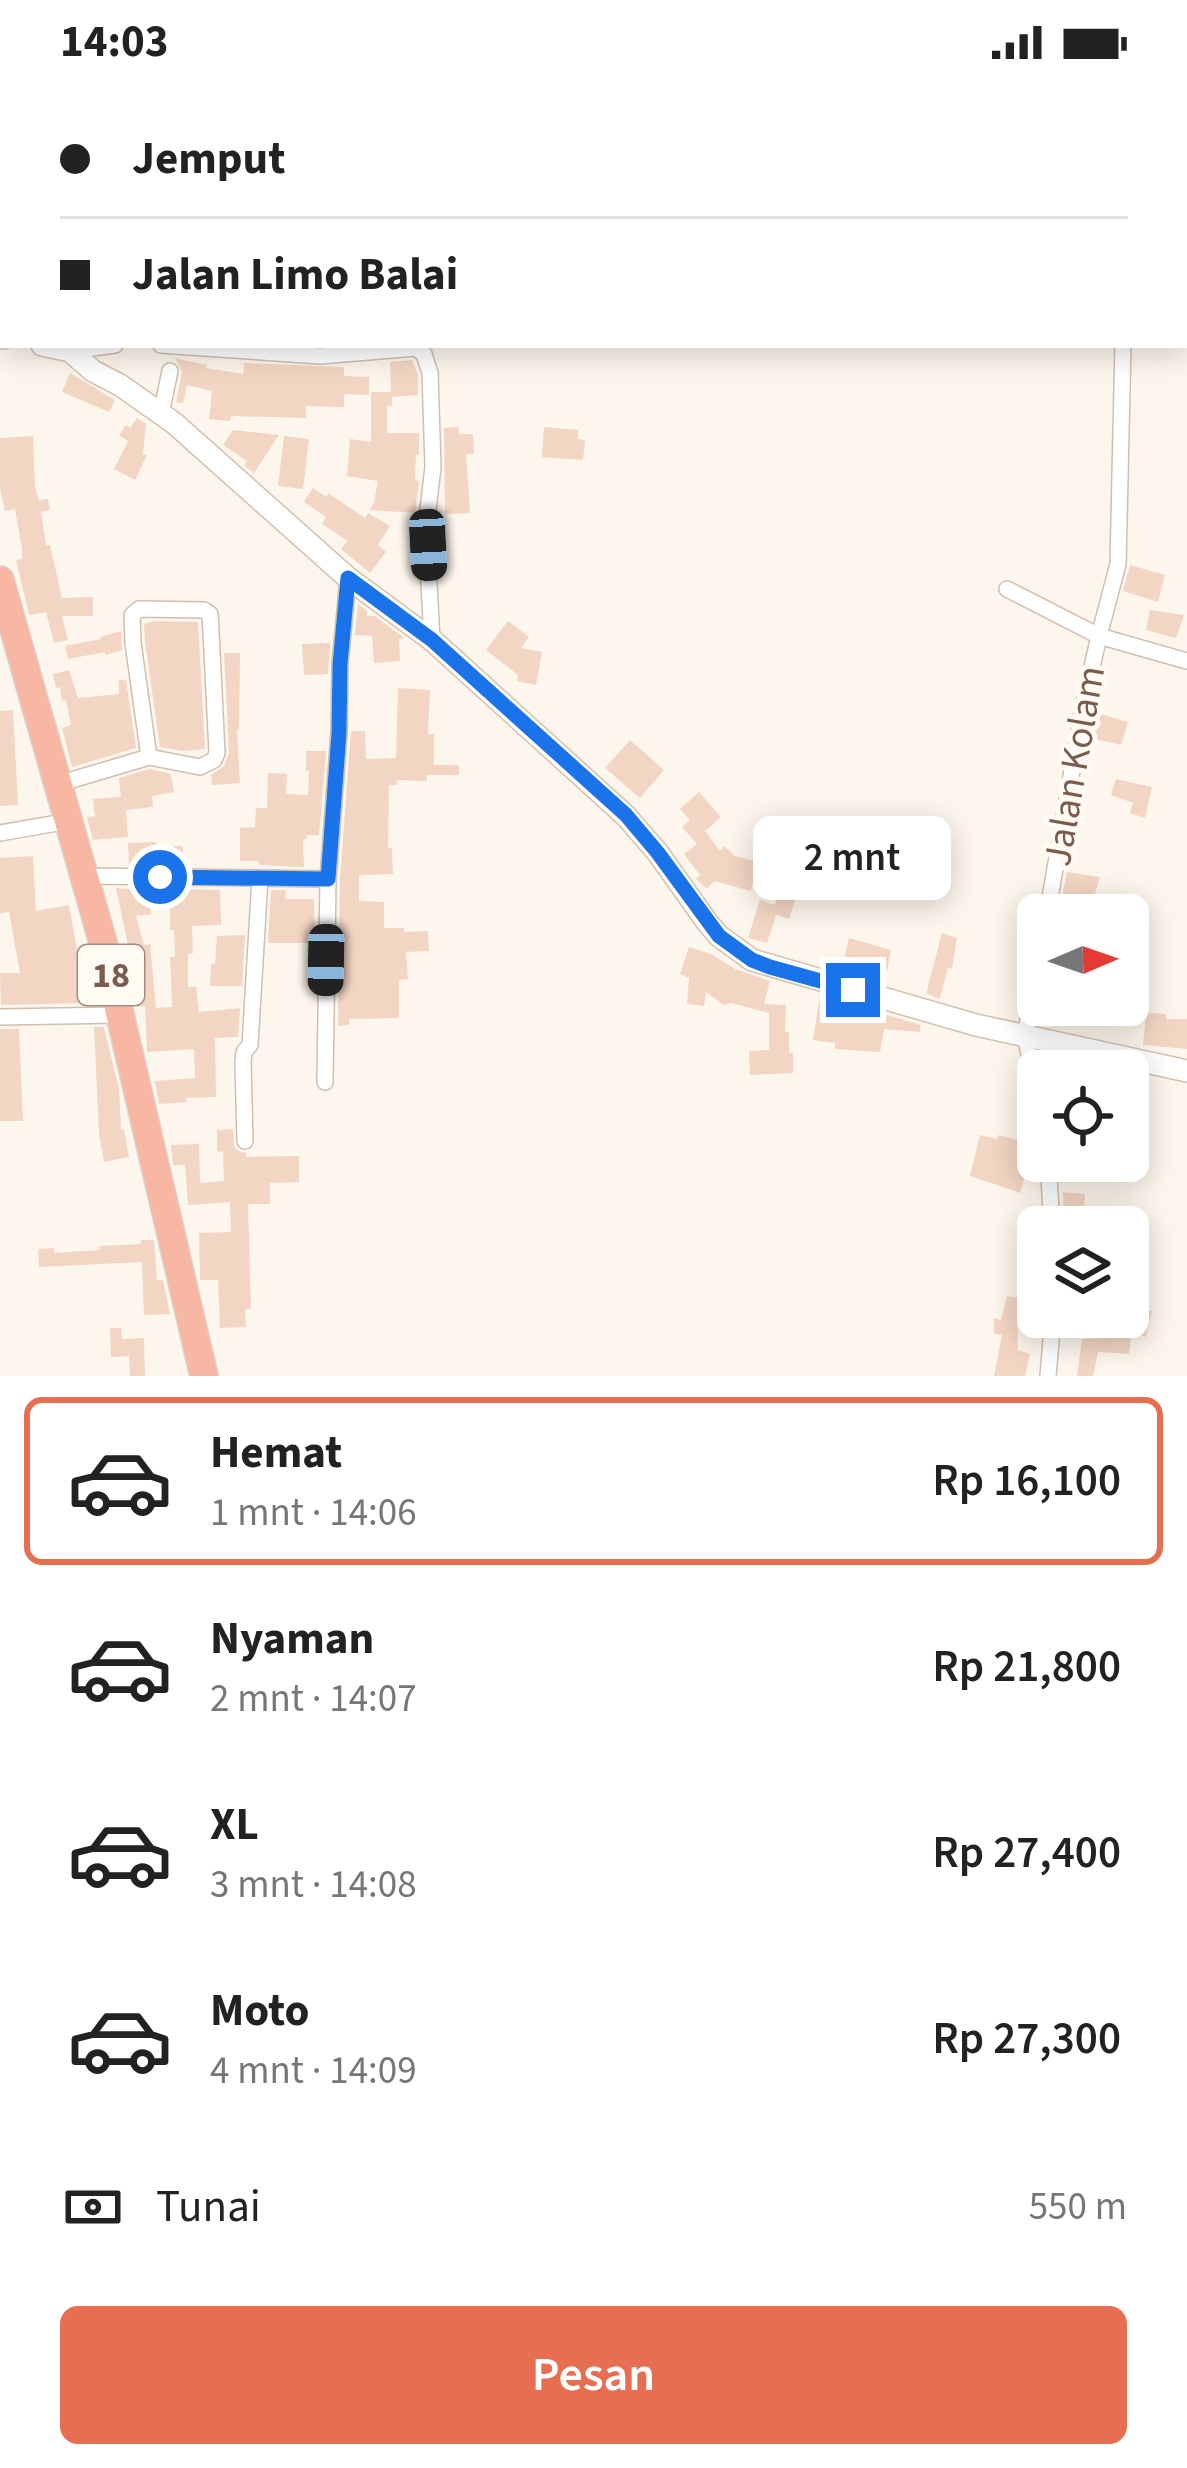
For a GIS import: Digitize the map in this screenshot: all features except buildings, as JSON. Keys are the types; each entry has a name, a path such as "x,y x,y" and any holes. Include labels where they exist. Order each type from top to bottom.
{"highway":[{"name":"18","path":"0,580 86,876 204,1376"}],"street":[{"path":"56,348 92,348"},
{"path":"204,348 320,356 416,348 424,354 430,373 433,454 426,526 432,640"},
{"path":"1006,589 1099,636 1119,550 1123,348"},
{"path":"70,351 161,414 348,578 432,640 626,815 707,922 735,949 770,967 1025,1036 1187,1071"},
{"path":"161,414 170,370"},
{"path":"325,1082 328,879 348,578"},
{"path":"58,784 149,757 200,767 214,760 210,614 204,610 139,609 132,615 149,757"},
{"name":"Jalan Kolam","path":"1051,894 1099,636 1187,661"},
{"path":"0,833 69,821"},
{"path":"86,876 328,879"},
{"path":"245,1141 243,1062 250,1045 260,878"},
{"path":"0,1017 120,1015"},
{"path":"1027,1026 1028,1050"},
{"path":"1048,1376 1051,1338"}],"route":[{"path":"160,877 328,879 348,578 432,640 626,815 719,936 752,960 853,990"}]}
